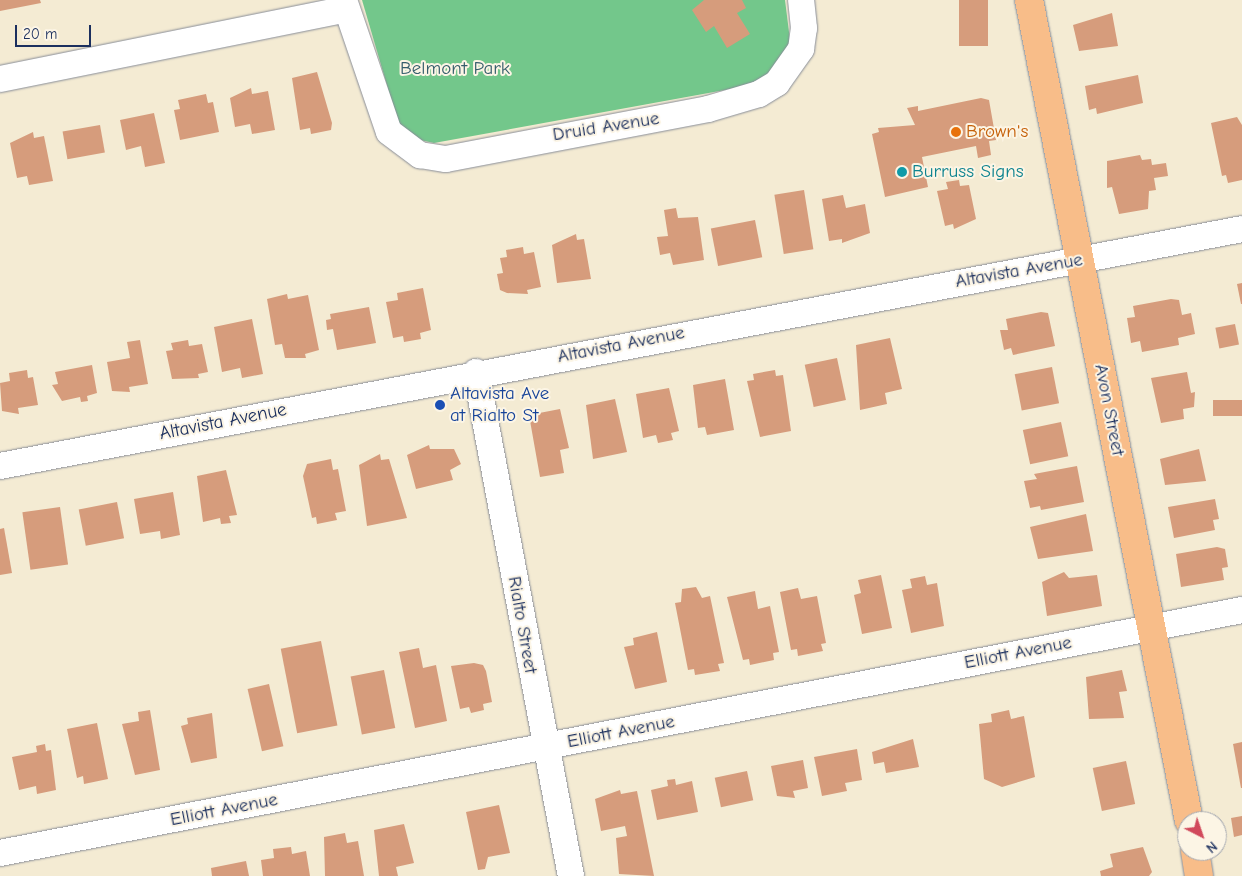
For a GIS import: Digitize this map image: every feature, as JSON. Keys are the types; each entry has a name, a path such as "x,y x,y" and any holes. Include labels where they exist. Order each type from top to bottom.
{"main road":[{"name":"Avon Street","path":"1029,0 1187,811"},
{"path":"1197,861 1200,876"}],"street":[{"name":"Druid Avenue","path":"345,5 373,95 388,132 402,146 438,158 708,109 759,94 791,68 804,28 800,0"},
{"path":"0,79 345,5"},
{"name":"Altavista Avenue","path":"0,466 476,372 1242,229"},
{"name":"Rialto Street","path":"476,372 571,876"},
{"name":"Elliott Avenue","path":"0,853 1242,610"}],"green space":[{"name":"Belmont Park","path":"362,0 785,0 791,48 768,77 736,88 434,143 420,140 398,123"}],"building":[{"path":"0,0 40,0 41,3 0,11"},
{"path":"704,0 742,0 746,8 737,13 750,34 727,48 714,26 706,32 692,10"},
{"path":"959,0 988,0 988,46 959,46"},
{"path":"1112,13 1118,46 1079,51 1073,25"},
{"path":"317,72 332,123 331,130 311,134 310,128 300,130 292,78"},
{"path":"1138,75 1143,103 1097,114 1096,108 1089,110 1085,86"},
{"path":"251,88 252,94 268,91 275,130 252,134 250,124 235,127 230,98"},
{"path":"206,94 208,103 213,102 219,132 180,140 174,110 180,109 178,100"},
{"path":"981,98 989,100 996,140 989,141 991,155 978,158 976,146 922,157 928,187 885,197 872,134 879,132 878,128 915,125 907,108 918,106 918,111"},
{"path":"154,113 165,163 145,167 141,146 126,150 120,120"},
{"path":"1237,117 1242,125 1242,180 1228,183 1226,175 1222,176 1211,123"},
{"path":"100,125 105,153 67,159 63,132"},
{"path":"33,132 34,138 44,136 53,181 29,185 27,176 17,178 10,143"},
{"path":"1140,155 1142,160 1151,159 1152,165 1166,163 1168,176 1154,178 1156,190 1149,191 1148,209 1119,214 1112,187 1107,188 1107,161"},
{"path":"959,180 960,186 969,185 976,219 954,229 953,224 945,226 937,191 948,189 946,182"},
{"path":"804,190 813,249 784,254 774,195"},
{"path":"843,195 846,208 865,204 870,233 842,243 842,239 829,241 822,199"},
{"path":"676,208 678,218 698,217 704,260 673,265 670,253 660,255 657,237 668,236 664,210"},
{"path":"755,220 762,257 718,266 711,229"},
{"path":"576,234 577,240 584,239 591,279 557,283 552,245"},
{"path":"523,247 524,254 534,252 541,287 527,290 528,294 507,293 500,290 497,274 503,273 500,258 507,257 506,250"},
{"path":"1242,283 1242,304 1241,304 1237,284"},
{"path":"423,288 431,330 420,333 421,339 404,342 403,336 393,338 386,302 398,300 397,293"},
{"path":"287,294 288,299 308,295 319,350 305,354 306,358 285,358 282,344 275,345 267,299"},
{"path":"1171,299 1179,300 1182,315 1191,313 1195,334 1178,338 1179,345 1142,352 1140,341 1131,343 1127,318 1135,317 1133,306"},
{"path":"369,307 376,343 337,350 333,329 327,330 326,320 331,319 330,314"},
{"path":"1041,312 1048,313 1055,346 1013,355 1011,348 1004,350 1000,330 1008,330 1006,319"},
{"path":"252,319 263,374 242,378 240,368 222,372 214,327"},
{"path":"1235,324 1239,345 1219,348 1215,328"},
{"path":"890,338 902,389 885,393 887,404 860,410 856,345"},
{"path":"140,340 148,384 129,387 130,392 112,391 107,362 130,358 127,342"},
{"path":"188,340 189,346 202,344 208,372 198,374 199,378 172,379 166,351 173,350 171,343"},
{"path":"837,358 846,400 814,407 805,365"},
{"path":"92,365 97,393 87,396 88,401 81,402 80,397 62,401 52,385 58,384 55,372"},
{"path":"1052,367 1059,403 1022,411 1015,374"},
{"path":"27,370 28,378 33,377 38,405 18,408 19,414 2,411 0,383 10,381 9,373"},
{"path":"775,370 776,376 783,375 791,431 760,437 747,381 754,380 753,374"},
{"path":"1187,372 1191,393 1195,392 1194,407 1183,409 1184,419 1161,423 1151,378"},
{"path":"725,379 734,430 707,435 705,427 698,428 693,385"},
{"path":"669,388 679,431 671,433 673,440 658,443 656,435 643,438 636,394"},
{"path":"615,399 627,452 593,459 586,405"},
{"path":"1213,400 1242,400 1242,416 1213,416"},
{"path":"560,409 569,448 560,450 564,473 540,477 529,415"},
{"path":"1061,422 1068,456 1030,464 1023,430"},
{"path":"429,445 430,449 454,449 461,464 450,470 453,480 416,489 407,455"},
{"path":"1199,449 1206,481 1165,485 1160,459"},
{"path":"380,454 381,460 389,459 407,518 367,526 359,465"},
{"path":"331,459 333,470 338,469 346,511 335,513 337,520 317,524 316,517 312,518 303,476 307,464"},
{"path":"1077,466 1084,502 1041,510 1040,506 1030,508 1024,481 1037,479 1034,474"},
{"path":"226,470 237,515 229,516 231,523 221,524 220,518 203,522 197,476"},
{"path":"173,492 180,535 161,539 160,531 140,534 134,499"},
{"path":"1215,499 1219,519 1213,520 1215,530 1174,538 1168,507"},
{"path":"117,502 124,538 86,546 79,509"},
{"path":"60,507 68,564 30,570 22,512"},
{"path":"1086,514 1093,551 1038,559 1030,527"},
{"path":"4,528 12,573 0,575 0,529"},
{"path":"1217,547 1225,549 1228,567 1222,568 1224,580 1181,587 1176,554"},
{"path":"1064,572 1069,578 1097,575 1102,606 1047,616 1042,582"},
{"path":"881,575 892,628 862,634 854,595 861,593 858,580"},
{"path":"925,576 927,585 937,583 944,626 911,633 902,590 912,588 910,579"},
{"path":"696,587 702,598 710,596 724,663 718,664 720,671 695,675 694,669 688,670 675,603 681,602 682,589"},
{"path":"798,588 801,599 817,596 826,643 821,644 823,651 798,656 797,649 791,650 780,592"},
{"path":"755,591 758,609 770,606 779,652 773,653 774,660 750,665 749,659 743,660 727,597"},
{"path":"657,632 667,682 635,689 624,647 634,645 633,638"},
{"path":"321,641 337,725 297,733 281,649"},
{"path":"419,648 423,668 436,665 447,721 415,728 399,652"},
{"path":"474,663 483,665 486,671 492,702 483,704 484,710 471,713 469,707 460,709 451,666"},
{"path":"384,670 395,728 362,734 351,676"},
{"path":"1122,670 1127,691 1119,692 1124,718 1089,719 1086,677"},
{"path":"269,684 283,746 262,751 248,689"},
{"path":"150,710 160,770 135,775 122,724 139,721 138,712"},
{"path":"1009,710 1011,719 1024,716 1035,777 1002,787 984,779 979,724 992,722 991,714"},
{"path":"212,713 217,758 191,763 181,726 188,724 187,718"},
{"path":"97,723 108,779 84,784 83,776 77,778 67,729"},
{"path":"913,739 919,767 886,773 884,762 874,764 872,752"},
{"path":"1242,742 1242,788 1241,788 1233,744"},
{"path":"45,744 46,751 51,750 56,790 37,794 36,786 19,790 12,757 37,752 36,746"},
{"path":"857,749 862,780 845,783 847,791 822,796 814,757"},
{"path":"803,760 808,788 793,791 795,798 777,796 771,766"},
{"path":"1126,761 1135,804 1102,811 1093,768"},
{"path":"747,771 753,800 721,807 715,778"},
{"path":"675,779 676,785 692,781 698,812 657,820 651,790 668,786 667,780"},
{"path":"620,790 621,794 637,791 654,876 619,874 616,838 627,836 625,826 601,831 595,799"},
{"path":"499,805 510,853 488,857 485,869 478,870 466,812"},
{"path":"1242,816 1242,835 1234,837 1231,818"},
{"path":"404,824 414,863 396,867 398,876 379,876 374,830"},
{"path":"345,833 347,843 358,841 364,876 325,876 324,837"},
{"path":"291,847 292,854 306,851 310,876 263,876 261,860 274,858 273,849"},
{"path":"1143,847 1152,872 1149,876 1101,876 1100,871 1113,867 1110,854"},
{"path":"246,861 249,876 212,876 211,868"}],"place":[{"name":"Brown's","path":"956,132"},
{"name":"Burruss Signs","path":"902,172"},
{"name":"Altavista Ave at Rialto St","path":"440,405"}]}
